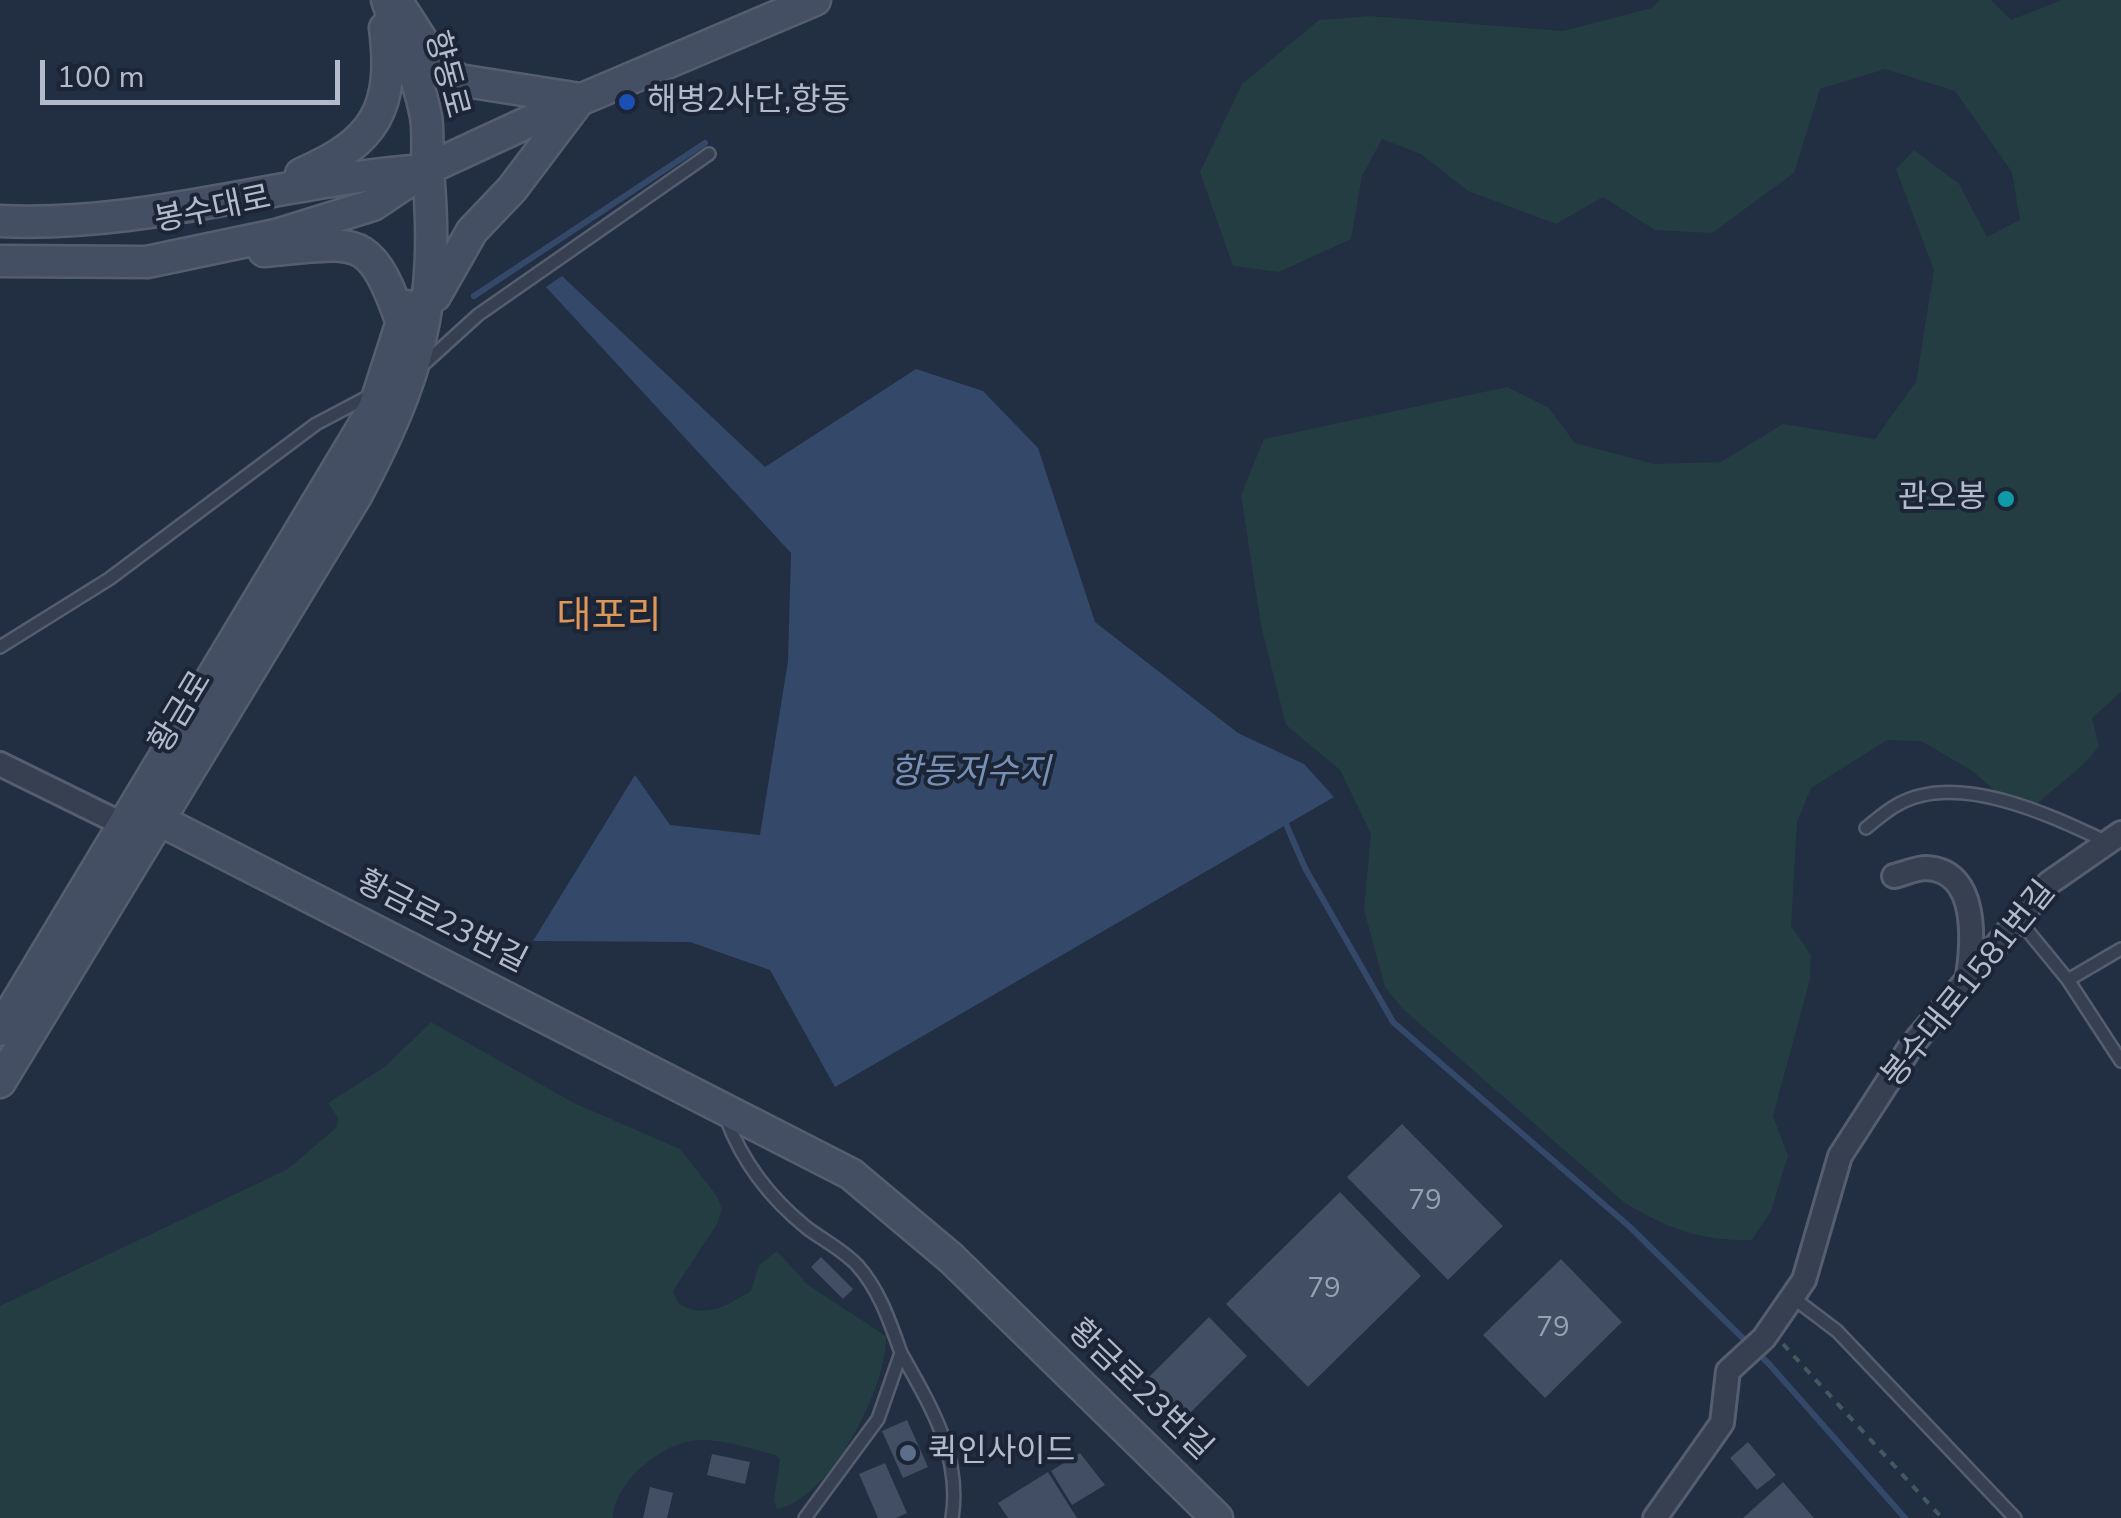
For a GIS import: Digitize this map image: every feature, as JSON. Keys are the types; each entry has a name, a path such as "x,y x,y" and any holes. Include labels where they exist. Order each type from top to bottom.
{"street":[{"name":"향동로","path":"384,0 426,118 427,170"},
{"path":"192,209 305,172 348,150 368,132 386,101 388,49 384,0"},
{"path":"146,262 338,245 358,247 374,257 415,321 472,230 512,190 580,99 459,80 437,64 396,0"},
{"name":"봉수대로","path":"0,260 146,262 276,234 372,205 427,170 580,99 815,0"},
{"name":"봉수대로","path":"0,221 108,219 192,209 349,175 427,170"},
{"name":"황금로","path":"0,1082 356,496 393,426 412,375 415,321 434,221 427,170"},
{"name":"황금로","path":"0,1030 126,826 384,388 415,321"},
{"path":"0,764 126,826 159,820"},
{"name":"황금로23번길","path":"159,820 808,1149 885,1198 1218,1518"},
{"name":"봉수대로1581번길","path":"1655,1518 1722,1423 1732,1364 1767,1333 1804,1280 1840,1156 1911,1046 2049,883 2114,838"},
{"path":"1894,876 1925,868 1944,873 1959,886 1972,917 1967,980"}],"lane":[{"name":"황금로","path":"412,375 469,321 709,154"},
{"path":"0,647 108,578 316,424 384,388"},
{"path":"1866,828 1900,802 1978,794 2016,802 2114,838"},
{"path":"2018,919 2068,980 2121,1061"},
{"path":"2068,980 2121,949"},
{"path":"721,1104 742,1156 768,1189 803,1225 856,1263 868,1280 947,1443 954,1486 952,1518"},
{"path":"1792,1298 1837,1331 2016,1518"},
{"path":"805,1518 872,1429 901,1354"}],"path":[{"path":"1767,1333 1942,1518"}],"green space":[{"path":"1660,0 1991,0 2011,20 2062,0 2121,0 2121,692 2092,718 2099,746 2029,813 2008,802 1971,770 1921,741 1887,740 1811,788 1797,822 1791,926 1811,955 1810,979 1773,1116 1788,1156 1771,1211 1752,1240 1686,1232 1625,1203 1403,1009 1385,987 1364,910 1371,834 1340,770 1286,725 1261,625 1241,495 1264,439 1507,387 1549,408 1575,443 1654,464 1721,462 1783,424 1875,439 1916,382 1934,270 1896,169 1914,150 1959,184 1987,237 2020,220 2012,172 1955,91 1885,69 1820,89 1794,173 1712,233 1655,230 1603,197 1556,224 1468,191 1421,154 1382,139 1362,176 1351,239 1279,272 1233,266 1200,172 1242,84 1319,20 1370,16 1563,31 1652,8"},
{"path":"431,1022 574,1103 680,1149 717,1196 722,1209 717,1224 673,1291 678,1303 706,1311 733,1302 751,1291 759,1265 777,1251 808,1285 886,1336 884,1357 866,1410 852,1438 817,1485 797,1501 777,1509 774,1500 780,1459 776,1455 699,1440 671,1448 643,1466 622,1491 613,1518 0,1518 0,1306 288,1169 337,1127 338,1118 328,1103 386,1066"}],"water":[{"name":"항동저수지","path":"562,276 765,467 916,369 983,391 1038,448 1095,622 1238,733 1304,764 1334,797 835,1087 770,970 690,942 533,941 635,775 670,825 760,835 788,661 791,553 546,287"}],"building":[{"path":"1402,1124 1503,1226 1448,1280 1347,1177"},
{"path":"1340,1192 1421,1276 1308,1387 1226,1304"},
{"path":"821,1257 853,1289 843,1299 811,1267"},
{"path":"1561,1259 1622,1322 1545,1398 1483,1335"},
{"path":"1209,1317 1247,1356 1184,1419 1146,1380"},
{"path":"907,1420 928,1467 903,1478 882,1431"},
{"path":"1748,1442 1776,1475 1757,1490 1730,1458"},
{"path":"1080,1453 1105,1485 1072,1505 1051,1471"},
{"path":"712,1454 750,1462 745,1484 707,1475"},
{"path":"885,1463 907,1513 896,1518 878,1518 859,1474"},
{"path":"1048,1472 1077,1518 1008,1518 998,1503"},
{"path":"1783,1482 1814,1518 1743,1518"},
{"path":"650,1487 673,1493 667,1518 643,1518"}],"waterway":[{"path":"474,296 705,143"},
{"path":"1286,824 1305,868 1393,1022 1630,1227 1769,1364 1905,1518"}],"place":[{"name":"해병2사단,향동","path":"627,102"},
{"name":"관오봉","path":"2006,499"},
{"name":"퀵인사이드","path":"908,1453"}],"district":[{"name":"대포리","path":"609,619"}]}
